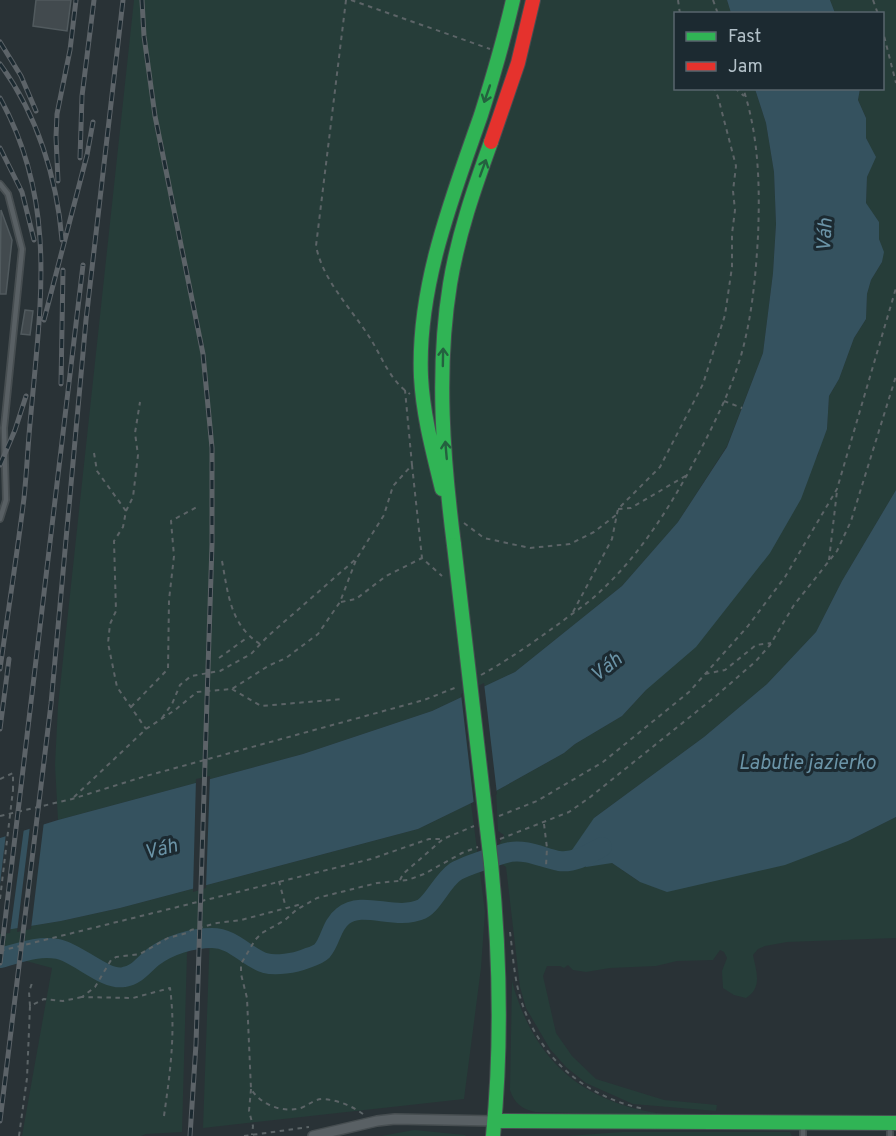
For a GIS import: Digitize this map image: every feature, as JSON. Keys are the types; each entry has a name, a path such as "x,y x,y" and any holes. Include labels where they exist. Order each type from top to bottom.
{"main road":[{"path":"458,525 433,453 421,378 424,322 437,246 501,53 513,0"},
{"path":"493,1136 499,1009 499,942 454,545 458,525 443,416 443,342 446,310 460,238 516,71 533,0"},
{"path":"495,1121 803,1129 892,1127"}],"street":[{"path":"313,1136 395,1119 495,1121"}],"lane":[{"path":"0,184 8,194 22,249 4,428 6,500 0,519"}],"path":[{"path":"346,0 316,246 319,261 370,338 389,373 413,396"},
{"path":"351,0 501,53"},
{"path":"884,36 896,83"},
{"path":"573,613 612,539 618,509 660,467 703,384 725,315 732,267 735,210 733,191 736,166 715,90"},
{"path":"737,90 747,98"},
{"path":"478,677 514,655 592,599 621,570 663,518 688,474 724,401 745,342 756,272 759,172 744,90"},
{"path":"829,561 837,489 896,288"},
{"path":"493,842 569,812 622,772 756,661 771,642 794,604 837,551 851,521 896,376"},
{"path":"405,390 422,558 442,576"},
{"path":"724,401 742,408"},
{"path":"140,402 135,433 138,455 134,497 126,511 123,527 114,541 116,611 110,624 108,644 117,687 146,729"},
{"path":"94,453 97,471 126,511"},
{"path":"72,799 146,729 197,692 232,689 268,666 286,658 318,634 340,602 357,558 384,515 393,486 412,465"},
{"path":"618,509 631,508 688,474"},
{"path":"495,818 537,801 603,762 689,692 748,626 785,578 837,489"},
{"path":"131,707 168,669 169,600 174,556 171,521 197,507"},
{"path":"458,525 484,538 530,548 570,544 594,532 616,515"},
{"path":"162,718 180,685 186,680 191,676 220,671 251,654 357,558"},
{"path":"340,602 356,599 386,576 422,558"},
{"path":"222,561 233,613 248,636 260,644"},
{"path":"219,658 248,636"},
{"path":"705,674 725,670 756,645 771,642"},
{"path":"0,816 72,799 146,776 424,700 462,686"},
{"path":"232,689 261,706 343,699"},
{"path":"0,779 14,773 0,900"},
{"path":"544,823 547,848 546,866"},
{"path":"399,881 403,874 443,839 474,826"},
{"path":"0,951 371,859 429,839 443,839"},
{"path":"252,1135 253,1126 249,1111 251,1089 248,998 241,974 241,964 250,948 262,933 317,898 424,874 462,853 482,846"},
{"path":"279,881 286,908"},
{"path":"82,997 95,987 111,960 116,957 140,954 168,938 191,930 305,904"},
{"path":"510,930 520,999 531,1025 552,1057 562,1068 588,1088 621,1103 651,1110"},
{"path":"19,1136 27,1078 29,992 33,980"},
{"path":"30,1006 44,999 63,1001 82,997 133,998 170,988 172,1068 164,1116"},
{"path":"251,1089 257,1098 271,1106 287,1110 302,1108 321,1099 354,1107 364,1114"},
{"path":"244,1136 278,1132 278,1136"}],"green space":[{"path":"134,0 727,0 731,12 674,12 674,90 755,90 766,123 774,172 776,224 773,273 763,353 727,446 678,522 622,586 515,672 432,711 303,754 58,820 55,765 58,706"},
{"path":"830,0 896,0 896,490 842,581 816,632 767,684 704,737 594,818 612,863 640,882 848,841 896,817 896,938 787,942 765,946 753,955 757,978 755,989 746,998 734,995 723,988 722,971 727,958 720,950 713,960 677,961 656,966 610,968 586,972 573,970 568,965 564,968 547,966 543,976 556,1033 572,1056 596,1079 664,1100 717,1105 716,1111 633,1104 586,1083 566,1067 550,1049 526,1008 520,987 506,867 503,865 505,857 498,847 504,835 498,831 496,791 564,753 622,716 646,690 818,455 827,429 829,396 839,379 854,338 866,319 867,294 871,280 882,262 883,252 879,239 879,222 866,204 867,177 875,157 866,138 866,118 858,100 860,90 884,90 884,12 835,12"},
{"path":"471,803 485,912 481,968 464,1099 203,1128 210,932 187,952 182,1132 141,1136 22,1136 52,968 0,954 0,931 120,908 418,829"},
{"path":"512,981 536,1039 554,1062 574,1080 597,1094 623,1105 684,1116 535,1112 519,1105 510,1090"},
{"path":"414,1130 465,1135 466,1136 381,1136"},
{"path":"622,1132 790,1132 792,1136 567,1136"}],"water":[{"path":"727,0 830,0 835,12 731,12"},
{"name":"Váh","path":"755,90 860,90 858,100 866,118 866,138 876,157 867,177 866,203 879,222 879,239 884,252 882,262 871,280 867,294 866,319 854,338 839,379 829,396 827,429 801,499 770,553 696,647 646,690 622,716 564,753 496,791 418,829 120,908 0,931 0,838 58,820 303,754 432,711 515,672 622,586 678,522 727,447 763,353 773,273 776,224 774,172 766,123"},
{"name":"Labutie jazierko","path":"896,490 896,817 848,841 785,865 667,892 640,882 612,863 586,867 572,850 594,818 704,737 767,684 816,632 842,581"}],"pier":[{"path":"484,683 497,794 474,805 461,694"},
{"path":"210,776 206,888 193,892 196,779"},
{"path":"44,821 31,929 17,932 30,826"},
{"path":"24,828 10,933 0,934 0,884 6,833"}],"building":[{"path":"36,0 71,0 67,31 33,26"},
{"path":"1,210 12,240 6,294 0,294"},
{"path":"25,310 33,311 30,335 21,334"}],"waterway":[{"path":"0,958 36,949 58,949 108,975 124,977 136,972 153,957 173,946 197,939 212,938 227,941 265,963 291,963 312,957 322,951 336,924 343,916 360,910 401,913 422,909 455,872 473,864 516,851 559,861 571,861 602,847"}],"railway":[{"path":"58,181 57,114 70,50 76,0"},
{"path":"80,158 82,96 94,0"},
{"path":"0,1121 51,704 86,320 123,0"},
{"path":"142,0 144,36 155,116 203,354 212,448 212,544 196,1044 190,1136"},
{"path":"0,42 21,76 36,111"},
{"path":"0,64 13,83 35,125 50,170 62,240"},
{"path":"0,98 18,137 30,175 41,252 41,291 25,487 0,669"},
{"path":"44,320 87,155 93,122"},
{"path":"0,148 22,192 34,240"},
{"path":"0,963 83,265"},
{"path":"61,384 63,270"},
{"path":"0,465 26,396"},
{"path":"0,729 9,659"}],"traffic: fast":[{"path":"442,489 422,391 421,343 425,310 431,276 448,211 485,101 513,0"},
{"path":"454,545 444,447 442,382 446,316 453,266 462,230 491,142"},
{"path":"454,545 491,863"},
{"path":"491,863 499,1000 498,1068 493,1136"},
{"path":"495,1121 896,1123"}],"traffic: jam":[{"path":"491,142 518,63 533,0"}]}
